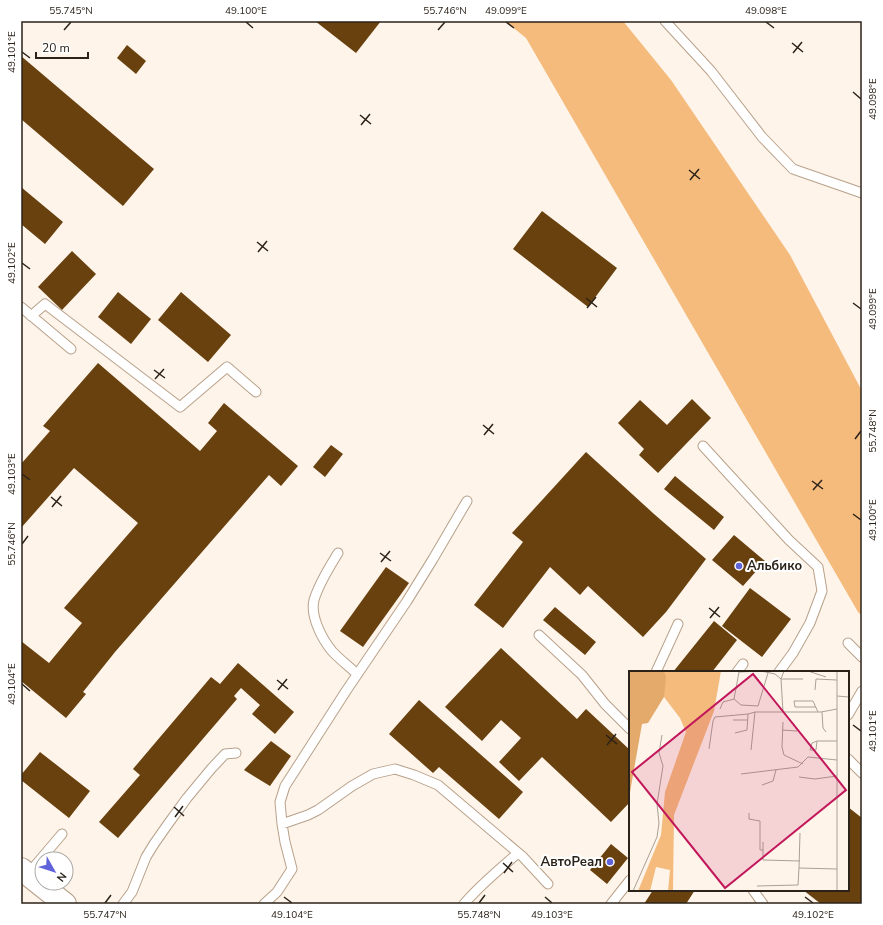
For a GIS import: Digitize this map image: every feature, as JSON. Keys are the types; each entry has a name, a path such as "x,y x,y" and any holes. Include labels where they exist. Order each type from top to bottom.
{"main road":[{"path":"25,872 65,904"}],"lane":[{"path":"665,21 712,71 762,137 793,169 862,193"},
{"path":"31,316 44,304 180,407 227,367 256,392"},
{"path":"21,307 71,349"},
{"path":"703,446 789,540 818,567 822,591 810,623 780,671"},
{"path":"264,904 277,892 292,869 285,842 280,802 285,786 346,690 407,601 467,501"},
{"path":"338,553 324,577 314,601 314,616 319,630 332,652 358,674"},
{"path":"656,671 678,624"},
{"path":"539,635 582,675 605,704 629,729"},
{"path":"848,643 862,657"},
{"path":"737,671 743,664"},
{"path":"849,713 862,691"},
{"path":"123,904 132,892 146,857 168,824 211,769 225,754 236,754"},
{"path":"849,760 862,773"},
{"path":"282,824 318,810 352,786 373,774 395,769 438,785 518,853 548,884"},
{"path":"25,872 62,834"},
{"path":"464,904 496,872 518,853"},
{"path":"611,904 629,881"},
{"path":"754,891 763,904"}],"shaded area":[{"path":"505,21 623,21 671,80 790,255 862,391 862,616 858,612 526,38"}],"building":[{"path":"315,21 381,21 356,53"},
{"path":"127,45 146,61 136,74 117,58"},
{"path":"21,56 154,169 123,206 21,119"},
{"path":"21,187 63,222 45,244 21,224"},
{"path":"542,211 617,268 588,307 513,249"},
{"path":"72,251 96,274 62,310 38,287"},
{"path":"118,292 151,319 131,344 98,317"},
{"path":"181,292 231,335 208,362 158,320"},
{"path":"98,363 200,451 217,431 208,423 224,403 298,466 281,486 269,475 115,652 83,692 86,694 66,718 21,681 21,641 49,663 82,623 64,608 138,523 74,468 21,528 21,464 50,431 43,426"},
{"path":"692,399 711,418 658,473 639,455 644,449 618,423 640,400 667,425"},
{"path":"331,445 343,454 325,477 313,467"},
{"path":"586,452 706,559 666,612 643,637 588,586 580,595 550,567 503,628 474,605 523,542 512,533"},
{"path":"675,476 724,517 714,530 664,489"},
{"path":"734,535 765,561 743,586 712,560"},
{"path":"386,567 409,583 363,647 340,631"},
{"path":"750,588 791,619 762,657 722,626"},
{"path":"555,607 596,642 585,655 543,620"},
{"path":"714,621 737,640 713,671 674,671"},
{"path":"501,648 577,719 586,709 629,749 629,803 611,822 542,757 519,781 499,762 521,738 501,720 482,741 445,707"},
{"path":"238,663 294,712 275,734 252,714 260,705 241,688 234,696 237,699 118,838 99,822 140,775 133,769 211,677 220,684"},
{"path":"419,700 523,792 499,819 439,767 433,773 389,734"},
{"path":"271,741 291,756 270,786 244,770"},
{"path":"40,752 90,791 69,818 21,780 21,775"},
{"path":"849,808 862,818 862,904 821,904 804,891 849,891"},
{"path":"611,844 628,858 607,884 590,870"},
{"path":"652,891 694,891 686,904 644,904"}],"place":[{"name":"Альбико","path":"739,566"},
{"name":"АвтоРеал","path":"610,862"}]}
